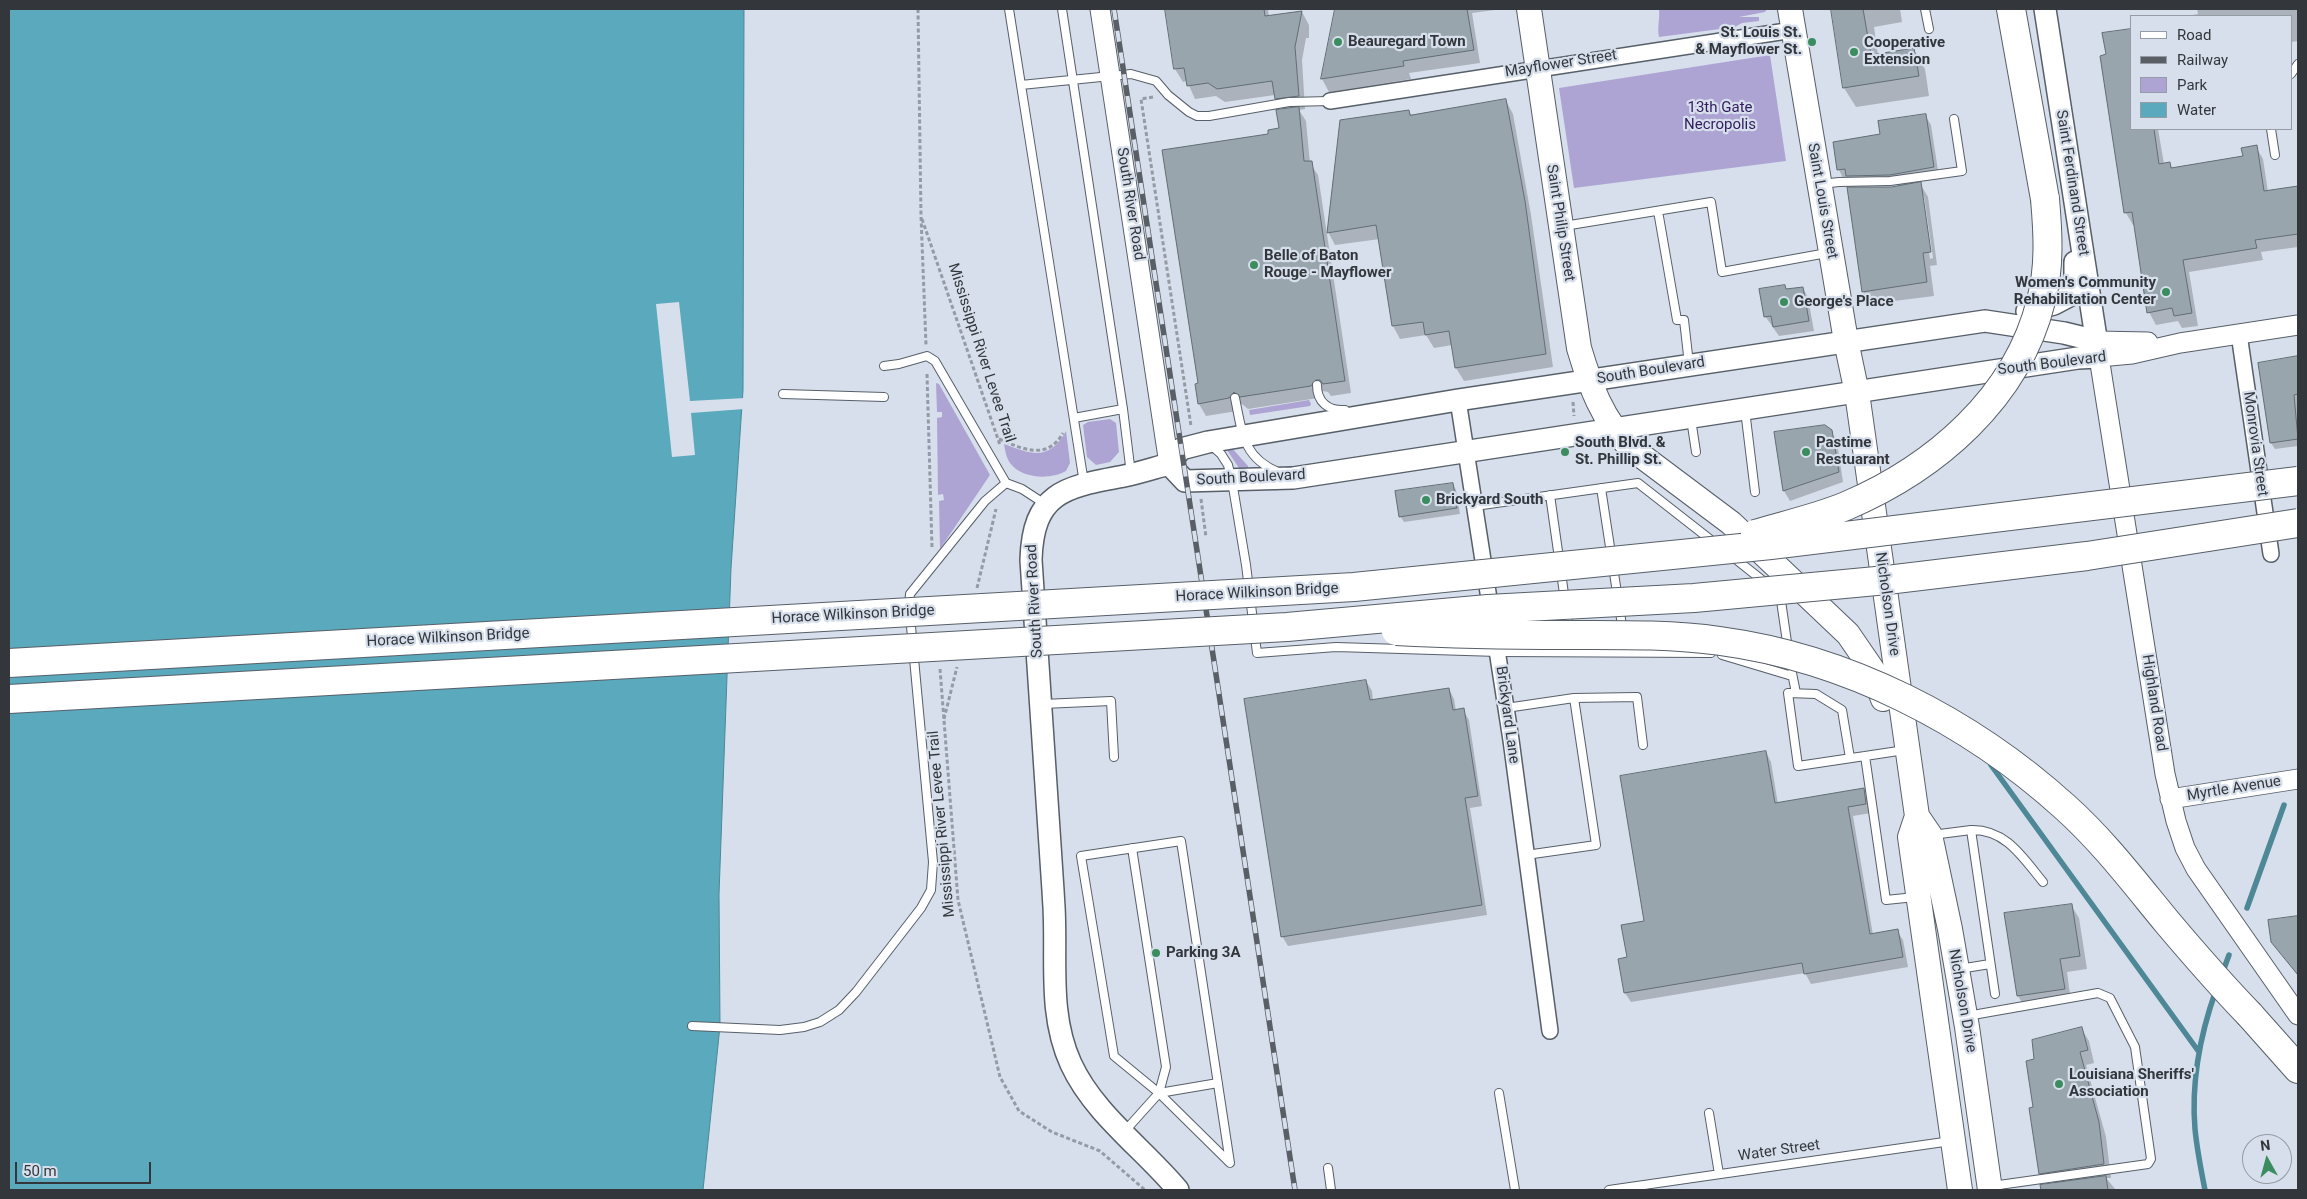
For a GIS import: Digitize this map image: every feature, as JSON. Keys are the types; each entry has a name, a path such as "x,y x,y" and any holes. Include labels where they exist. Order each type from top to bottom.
{"highway":[{"path":"1695,553 1822,514 1866,496 1924,463 1973,421 1992,398 2023,348 2041,301 2048,245 2045,199 2011,9"},
{"path":"1695,553 1981,521 2298,480"},
{"path":"9,699 1287,627 1488,609 1694,598 1887,580 2086,556 2298,523"},
{"name":"Horace Wilkinson Bridge","path":"9,663 1354,587 1695,553"},
{"path":"1287,627 1470,634 1643,636 1718,640 1784,654 1862,679 1901,696 1994,751 2064,806 2114,857 2169,924 2298,1070"}],"main road":[{"name":"Saint Philip Street","path":"1529,9 1579,348 1589,380 1603,412 1615,429 1636,452 1730,522 1848,634 1872,669 1891,724 1906,743"},
{"name":"Saint Ferdinand Street","path":"2045,9 2098,349"},
{"name":"Saint Louis Street","path":"1791,20 1846,341 1857,393"},
{"path":"1985,321 2054,304 2071,295 2075,282 2074,263 2082,250"},
{"name":"South Boulevard","path":"1985,321 2064,333 2098,349 2078,358 1299,477 1232,481 1185,481 1169,464 1181,449 1201,444 1458,400 1985,321"},
{"name":"Nicholson Drive","path":"1857,393 1906,743 1957,969 1990,1188"},
{"name":"South River Road","path":"1169,464 1084,483 1067,489 1046,506 1036,520 1031,560 1054,910 1057,1017 1065,1051 1080,1080 1101,1108 1178,1190"},
{"name":"Nicholson Drive","path":"1924,826 1910,837 1960,1190"}],"street":[{"name":"South River Road","path":"1100,9 1169,464"},
{"name":"Mayflower Street","path":"1330,101 1538,68 1791,20"},
{"name":"South Boulevard","path":"2098,349 2180,343 2298,325"},
{"name":"Monrovia Street","path":"2239,334 2271,554"},
{"name":"Highland Road","path":"2098,349 2170,799 2185,848 2196,869 2298,1015"},
{"name":"Brickyard Lane","path":"1458,400 1498,652 1550,1031"},
{"name":"Myrtle Avenue","path":"2170,799 2298,779"}],"lane":[{"path":"1009,9 1084,483"},
{"path":"1062,9 1123,409 1131,474"},
{"path":"1925,9 1929,28"},
{"path":"1021,86 1131,74 1156,81 1168,95 1197,116 1209,116 1289,102 1330,101"},
{"path":"1819,184 1890,181 1962,171 1954,119"},
{"path":"2271,130 2275,154"},
{"path":"1560,226 1711,202 1722,272 1832,252"},
{"path":"1658,211 1677,320 1684,320 1689,364"},
{"path":"884,366 927,356 935,361 1006,483 1022,489 1046,506"},
{"path":"1317,385 1317,395 1328,407 1336,410 1352,408"},
{"path":"783,394 884,397"},
{"path":"1396,401 1432,396 1458,400"},
{"path":"1234,398 1243,438 1250,451 1267,467 1299,477"},
{"path":"1074,415 1123,409"},
{"path":"1746,410 1755,492"},
{"path":"1691,418 1696,452"},
{"path":"1201,444 1221,454 1228,465 1246,565 1257,653 1336,647 1498,652 1703,652 1726,655 1792,676"},
{"path":"692,1026 780,1030 804,1027 820,1022 839,1010 856,992 921,908 931,890 933,862 909,605 910,594 985,502 1006,483"},
{"path":"1476,506 1638,483 1780,594 1796,693"},
{"path":"1601,488 1627,652"},
{"path":"1550,495 1572,652"},
{"path":"1850,758 1842,710 1816,694 1788,693 1798,766 1865,756 1906,743"},
{"path":"1506,708 1574,698 1637,697 1643,745"},
{"path":"1526,855 1596,845 1574,698"},
{"path":"1041,704 1111,701 1114,757"},
{"path":"1865,756 1886,900 1919,896"},
{"path":"1924,826 1988,831 2005,839 2043,882"},
{"path":"1971,830 1995,994"},
{"path":"1181,841 1218,1083 1230,1163 1159,1093 1114,1056 1081,856 1181,841"},
{"path":"1124,1132 1159,1093 1166,1067 1132,848"},
{"path":"1957,969 1990,964"},
{"path":"1965,1016 2098,992 2110,998 2136,1047 2151,1159 2148,1164 1990,1188"},
{"path":"1159,1093 1218,1083"},
{"path":"1499,1093 1515,1190"},
{"path":"1709,1113 1718,1174"},
{"name":"Water Street","path":"1609,1190 1660,1186 1718,1174 1953,1140"},
{"path":"1328,1168 1331,1190"}],"path":[{"path":"1168,95 1140,99 1201,444"},
{"name":"Mississippi River Levee Trail","path":"921,216 1002,450"},
{"path":"1572,399 1575,422"},
{"path":"998,439 1018,447 1046,450 1058,441 1074,415"},
{"path":"1198,481 1206,537"},
{"path":"975,595 997,507 1006,483"},
{"name":"Mississippi River Levee Trail","path":"959,659 944,721 957,889 959,909 1000,1077 1019,1111 1052,1132 1100,1151 1145,1190"}],"green space":[{"path":"1659,9 1767,9 1765,12 1739,17 1759,17 1759,21 1742,23 1735,27 1659,37"},
{"name":"13th Gate Necropolis","path":"1770,55 1786,161 1574,188 1559,88"},
{"path":"936,383 939,384 990,475 940,549 939,501 944,500 943,494 938,495 937,418 942,417 942,412 937,412"},
{"path":"1309,400 1310,406 1250,415 1249,410"},
{"path":"1110,419 1116,423 1119,452 1110,462 1096,465 1087,457 1083,425 1088,422"},
{"path":"1066,431 1070,463 1066,471 1044,477 1029,475 1015,468 1010,463 1004,444 1032,453 1040,453 1053,447 1060,441"},
{"path":"1231,447 1248,468 1239,468 1227,450"}],"water":[{"path":"9,9 744,9 743,390 731,568 719,894 720,1026 703,1190 9,1190"}],"pier":[{"path":"679,302 690,401 745,398 744,409 691,413 695,455 672,457 656,304"}],"building":[{"path":"1165,9 1264,9 1265,16 1302,11 1295,47 1299,96 1275,99 1272,81 1217,89 1208,83 1187,86 1184,68 1174,69"},
{"path":"1335,9 1467,9 1474,50 1403,61 1404,66 1321,79"},
{"name":"Cooperative Extension","path":"1831,9 1863,9 1871,55 1914,48 1919,76 1843,88"},
{"path":"2130,29 2130,130 2154,130 2159,164 2170,162 2171,168 2243,156 2241,148 2257,145 2264,191 2298,186 2298,234 2255,240 2257,248 2183,260 2192,313 2174,316 2172,308 2147,313 2132,212 2124,213 2100,56 2106,54 2102,33"},
{"path":"1506,99 1525,201 1546,354 1455,368 1449,331 1425,335 1423,322 1392,326 1376,225 1327,233 1340,120 1409,110 1410,115"},
{"name":"Belle of Baton Rouge - Mayflower","path":"1299,107 1304,161 1312,161 1345,381 1323,384 1320,380 1316,380 1311,386 1240,397 1234,392 1229,398 1198,404 1195,384 1198,383 1162,150 1268,134 1268,130 1279,128 1276,110"},
{"path":"1926,114 1934,167 1890,175 1846,176 1845,169 1837,170 1833,142 1880,134 1878,121"},
{"path":"1921,182 1931,252 1923,253 1927,282 1862,292 1847,187 1891,187"},
{"name":"George's Place","path":"1785,285 1786,289 1803,287 1809,321 1773,327 1771,316 1764,317 1759,289"},
{"path":"2298,356 2298,394 2294,395 2298,439 2270,443 2258,363"},
{"name":"Pastime Restuarant","path":"1825,425 1832,430 1839,472 1783,491 1774,432"},
{"name":"Brickyard South","path":"1453,483 1457,508 1399,517 1395,491"},
{"path":"1366,680 1370,700 1449,688 1453,710 1464,708 1478,796 1465,798 1482,905 1281,937 1244,699"},
{"path":"1766,751 1775,803 1864,788 1866,804 1848,807 1870,934 1898,929 1903,957 1804,974 1802,963 1624,993 1618,959 1627,957 1621,925 1644,921 1620,776"},
{"path":"2072,904 2080,956 2060,959 2065,989 2017,996 2004,913"},
{"path":"2298,916 2298,975 2271,942 2268,920"},
{"name":"Louisiana Sheriffs' Association","path":"2082,1027 2088,1050 2080,1052 2099,1122 2104,1164 2039,1174 2029,1108 2033,1107 2026,1061 2034,1059 2032,1040"},
{"path":"2106,1176 2108,1190 2041,1190 2040,1185"}],"waterway":[{"path":"1991,765 2199,1052"},
{"path":"2247,908 2284,805"},
{"path":"2222,974 2229,955"},
{"path":"2205,1190 2196,1137 2194,1093 2201,1041 2216,990"}],"railway":[{"path":"1114,9 1295,1190"}],"place":[{"name":"Beauregard Town","path":"1338,42"},
{"name":"St. Louis St. & Mayflower St.","path":"1812,42"},
{"name":"Cooperative Extension","path":"1854,52"},
{"name":"Belle of Baton Rouge - Mayflower","path":"1254,265"},
{"name":"Women's Community Rehabilitation Center","path":"2166,292"},
{"name":"George's Place","path":"1784,302"},
{"name":"South Blvd. & St. Phillip St.","path":"1565,452"},
{"name":"Pastime Restuarant","path":"1806,452"},
{"name":"Brickyard South","path":"1426,500"},
{"name":"Parking 3A","path":"1156,953"},
{"name":"Louisiana Sheriffs' Association","path":"2059,1084"}]}
